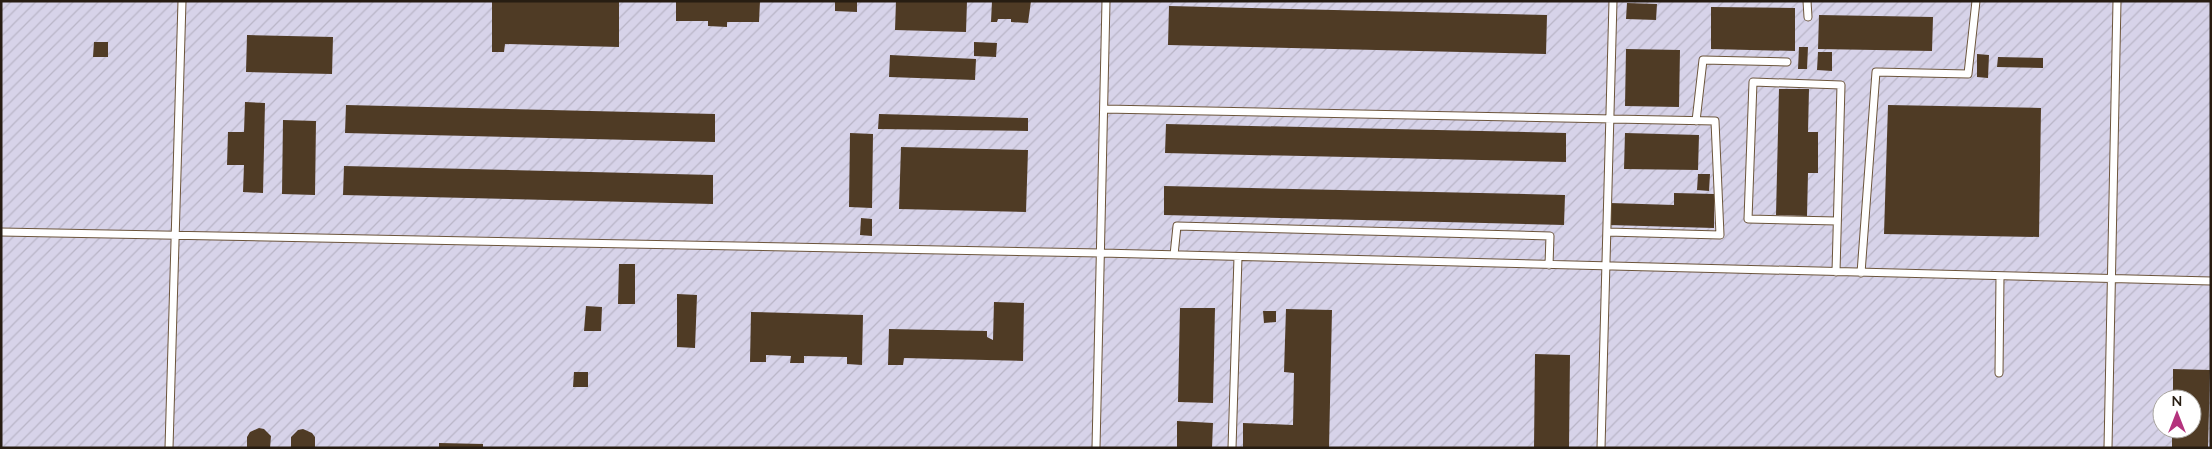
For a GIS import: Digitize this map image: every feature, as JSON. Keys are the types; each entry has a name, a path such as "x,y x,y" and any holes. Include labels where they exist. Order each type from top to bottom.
{"lane":[{"path":"169,448 182,1"},
{"path":"1096,448 1106,1"},
{"path":"1601,448 1613,1"},
{"path":"1807,1 1808,17"},
{"path":"1861,273 1876,72 1968,74 1976,1"},
{"path":"2108,448 2118,1"},
{"path":"1696,121 1703,60 1787,62"},
{"path":"1836,272 1841,85 1752,82 1748,219 1837,221"},
{"path":"1104,109 1715,121 1720,235 1607,232"},
{"path":"1174,255 1177,226 1550,236 1549,265"},
{"path":"1,232 1101,253 2211,281"},
{"path":"1232,448 1238,257"},
{"path":"1999,373 2000,276"}],"shaded area":[{"path":"1,1 2211,1 2211,448 1,448"}],"building":[{"path":"492,1 619,1 619,47 505,44 504,52 492,52"},
{"path":"676,1 760,1 759,22 727,22 727,27 708,26 708,21 676,21"},
{"path":"835,1 857,1 857,12 835,11"},
{"path":"896,1 967,1 966,32 895,30"},
{"path":"992,1 1031,1 1028,23 1011,22 1011,19 998,19 997,22 991,22"},
{"path":"1627,3 1657,4 1656,20 1626,19"},
{"path":"1169,6 1547,15 1546,54 1168,45"},
{"path":"1711,7 1795,8 1795,51 1711,49"},
{"path":"1819,15 1933,17 1932,51 1818,49"},
{"path":"247,35 333,37 332,74 246,72"},
{"path":"94,42 108,42 108,57 93,57"},
{"path":"974,42 997,43 996,57 974,56"},
{"path":"1799,47 1808,47 1807,69 1798,69"},
{"path":"1626,49 1680,50 1679,107 1625,106"},
{"path":"1818,52 1832,52 1832,71 1817,70"},
{"path":"1977,54 1989,55 1988,78 1977,77"},
{"path":"890,55 976,59 975,80 889,77"},
{"path":"1998,57 2043,58 2043,68 1997,67"},
{"path":"1779,89 1809,89 1808,132 1818,132 1818,173 1808,173 1807,216 1776,215"},
{"path":"245,102 265,103 263,193 243,192 244,165 227,165 228,132 244,132"},
{"path":"346,105 715,114 715,142 345,133"},
{"path":"1888,105 2041,108 2039,237 1884,234"},
{"path":"879,114 1028,118 1028,131 878,129"},
{"path":"283,120 316,121 315,195 282,194"},
{"path":"1166,124 1566,133 1566,162 1165,153"},
{"path":"850,133 873,134 872,208 849,207"},
{"path":"1625,133 1699,135 1698,170 1624,169"},
{"path":"901,147 1028,150 1026,212 899,209"},
{"path":"344,166 713,175 713,204 343,195"},
{"path":"1698,174 1710,174 1709,191 1697,190"},
{"path":"1164,186 1565,195 1564,225 1164,215"},
{"path":"1674,193 1714,194 1714,228 1609,225 1610,203 1674,205"},
{"path":"861,218 872,219 872,236 860,235"},
{"path":"619,264 635,264 635,304 618,304"},
{"path":"677,294 697,295 695,348 677,347"},
{"path":"994,302 1024,303 1023,361 904,358 903,365 888,365 889,329 987,331 987,337 993,340"},
{"path":"586,306 602,307 601,331 584,331"},
{"path":"1180,308 1215,308 1213,403 1178,402"},
{"path":"1286,309 1332,310 1329,448 1243,448 1243,423 1293,425 1294,373 1284,372"},
{"path":"1263,311 1276,311 1276,322 1264,323"},
{"path":"751,312 863,315 862,365 847,364 847,357 804,356 804,363 790,363 791,356 766,355 766,362 750,362"},
{"path":"1535,354 1570,355 1569,448 1534,448"},
{"path":"2173,369 2210,370 2208,448 2172,448 2172,439 2202,439 2202,389 2173,389"},
{"path":"574,372 588,372 588,387 573,387"},
{"path":"1177,421 1213,423 1212,448 1177,448"},
{"path":"259,428 264,429 271,436 270,448 247,447 247,437 250,432"},
{"path":"303,429 312,433 315,437 315,447 291,448 291,437 298,430"},
{"path":"439,443 483,444 483,448 439,448"}]}
